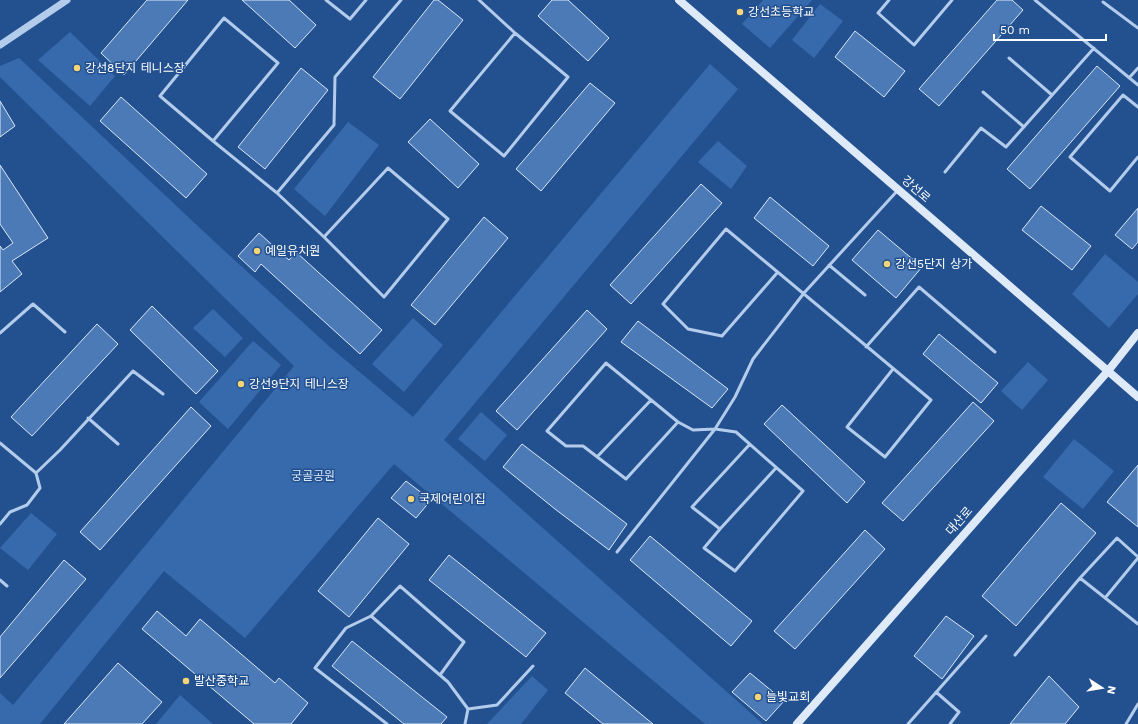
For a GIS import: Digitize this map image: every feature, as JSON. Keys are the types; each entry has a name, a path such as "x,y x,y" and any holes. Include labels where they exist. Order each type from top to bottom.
{"main road":[{"name":"강선로","path":"679,0 1138,397"},
{"name":"대산로","path":"797,724 1108,371 1138,334"}],"street":[{"path":"0,45 66,0"}],"lane":[{"path":"326,0 350,19 366,0"},
{"path":"277,193 334,125 336,77 401,0"},
{"path":"479,0 515,33 568,77 504,156 450,111 515,33"},
{"path":"889,0 878,13 914,45 952,0"},
{"path":"1036,0 1138,85"},
{"path":"1104,2 1138,28"},
{"path":"213,141 278,63 224,18 160,96 213,141 277,193 324,237 384,297 448,218 388,168 324,237"},
{"path":"945,172 981,128 1006,147 1094,48"},
{"path":"1009,58 1052,95"},
{"path":"1129,78 1138,68"},
{"path":"983,92 1024,127"},
{"path":"1138,107 1123,95 1070,156 1110,191 1138,157"},
{"path":"617,552 715,429 735,397 753,359 804,294 898,190"},
{"path":"777,273 722,336 688,329 663,304 726,228 777,273 931,400 885,457 847,427 893,369"},
{"path":"829,265 865,295"},
{"path":"866,347 919,286 995,352"},
{"path":"0,333 33,304 65,332"},
{"path":"678,422 626,479 583,446 566,446 547,431 606,363 678,422 693,430 715,429 736,432 803,491 735,571 704,548 776,468"},
{"path":"36,473 133,370 163,394"},
{"path":"597,457 651,400"},
{"path":"88,418 118,444"},
{"path":"0,443 36,473 40,488 27,505 10,512 0,524"},
{"path":"720,530 692,507 750,444"},
{"path":"1015,655 1080,578 1117,538 1138,557 1105,598"},
{"path":"1080,578 1138,624"},
{"path":"0,580 7,586"},
{"path":"387,724 315,668 346,628 371,616 400,586 464,642 440,675"},
{"path":"371,616 448,682 468,708 465,724"},
{"path":"908,724 986,636"},
{"path":"468,708 497,705 533,666"},
{"path":"936,692 959,712 950,724"},
{"path":"1126,724 1138,704"}],"green space":[{"path":"763,0 812,0 770,48 742,24"},
{"path":"820,4 843,21 814,58 792,40"},
{"name":"강선8단지 테니스장","path":"70,32 115,76 90,106 38,60"},
{"name":"궁골공원","path":"19,58 218,245 331,348 413,417 710,64 738,89 444,440 763,724 705,724 394,464 245,638 164,571 40,724 0,724 0,693 13,705 294,366 0,77 0,66"},
{"path":"348,122 379,145 325,216 294,189"},
{"path":"718,141 747,166 731,189 698,162"},
{"path":"1105,254 1138,282 1138,294 1109,328 1072,294"},
{"path":"213,309 243,338 225,357 193,328"},
{"path":"413,318 443,345 404,392 372,364"},
{"name":"강선9단지 테니스장","path":"253,341 281,365 228,429 199,402"},
{"path":"1028,362 1048,380 1022,410 1001,391"},
{"path":"481,412 507,435 485,461 458,439"},
{"path":"1074,439 1114,471 1083,509 1043,477"},
{"path":"31,513 57,534 28,570 0,548"},
{"path":"532,676 548,690 521,724 487,724"},
{"path":"180,695 213,724 156,724"}],"building":[{"path":"147,0 188,0 124,75 101,53"},
{"path":"242,0 289,0 316,25 295,48"},
{"path":"434,0 438,0 463,20 400,99 373,77"},
{"path":"552,0 568,0 609,38 588,61 538,16"},
{"path":"997,0 1012,0 1023,10 939,106 919,89"},
{"path":"855,31 905,71 884,97 835,57"},
{"path":"1097,66 1120,86 1030,189 1007,169"},
{"path":"301,68 328,90 265,169 238,147"},
{"path":"590,83 615,103 541,191 516,169"},
{"path":"121,97 207,174 186,198 100,121"},
{"path":"0,101 15,126 0,137"},
{"path":"430,119 479,164 458,188 408,142"},
{"path":"0,165 48,238 12,261 22,274 0,292 0,246 3,250 13,243 0,224"},
{"path":"701,184 722,203 631,304 610,285"},
{"path":"770,197 829,246 813,266 754,218"},
{"path":"1041,206 1091,246 1072,270 1022,230"},
{"path":"1138,208 1138,242 1132,249 1115,235"},
{"path":"484,217 508,238 435,325 411,305"},
{"name":"강선5단지 상가","path":"878,230 922,267 896,298 852,260"},
{"path":"259,233 289,260 296,252 382,330 360,354 261,264 255,272 238,256"},
{"path":"152,306 218,371 196,394 130,330"},
{"path":"587,310 607,329 517,430 496,411"},
{"path":"638,321 728,389 712,408 621,342"},
{"path":"97,324 118,344 32,436 11,417"},
{"path":"939,334 998,383 981,403 923,354"},
{"path":"973,402 994,421 903,521 882,503"},
{"path":"782,405 865,482 847,503 764,424"},
{"path":"191,407 211,426 100,550 80,532"},
{"path":"522,444 627,524 609,550 503,467"},
{"path":"1138,465 1138,527 1107,502"},
{"name":"국제어린이집","path":"406,481 431,500 416,518 391,498"},
{"path":"1061,503 1096,533 1016,626 982,596"},
{"path":"378,518 409,544 349,617 318,591"},
{"path":"865,530 885,549 795,649 774,631"},
{"path":"650,536 752,621 731,646 630,560"},
{"path":"449,555 546,633 526,657 429,580"},
{"path":"64,560 86,579 0,678 0,637"},
{"path":"157,611 186,636 200,619 275,683 279,678 308,703 291,724 254,724 142,629"},
{"path":"946,616 974,636 942,679 914,656"},
{"path":"352,641 447,717 441,724 404,724 332,666"},
{"path":"118,663 162,702 142,724 64,724"},
{"path":"585,668 653,724 603,724 565,693"},
{"name":"늘빛교회","path":"750,673 784,701 766,721 732,692"},
{"path":"1049,676 1079,707 1065,724 1010,724"}],"place":[{"name":"강선초등학교","path":"740,12"},
{"name":"강선8단지 테니스장","path":"77,68"},
{"name":"예일유치원","path":"257,251"},
{"name":"강선5단지 상가","path":"887,264"},
{"name":"강선9단지 테니스장","path":"241,384"},
{"name":"국제어린이집","path":"411,499"},
{"name":"발산중학교","path":"186,681"},
{"name":"늘빛교회","path":"758,697"}]}
